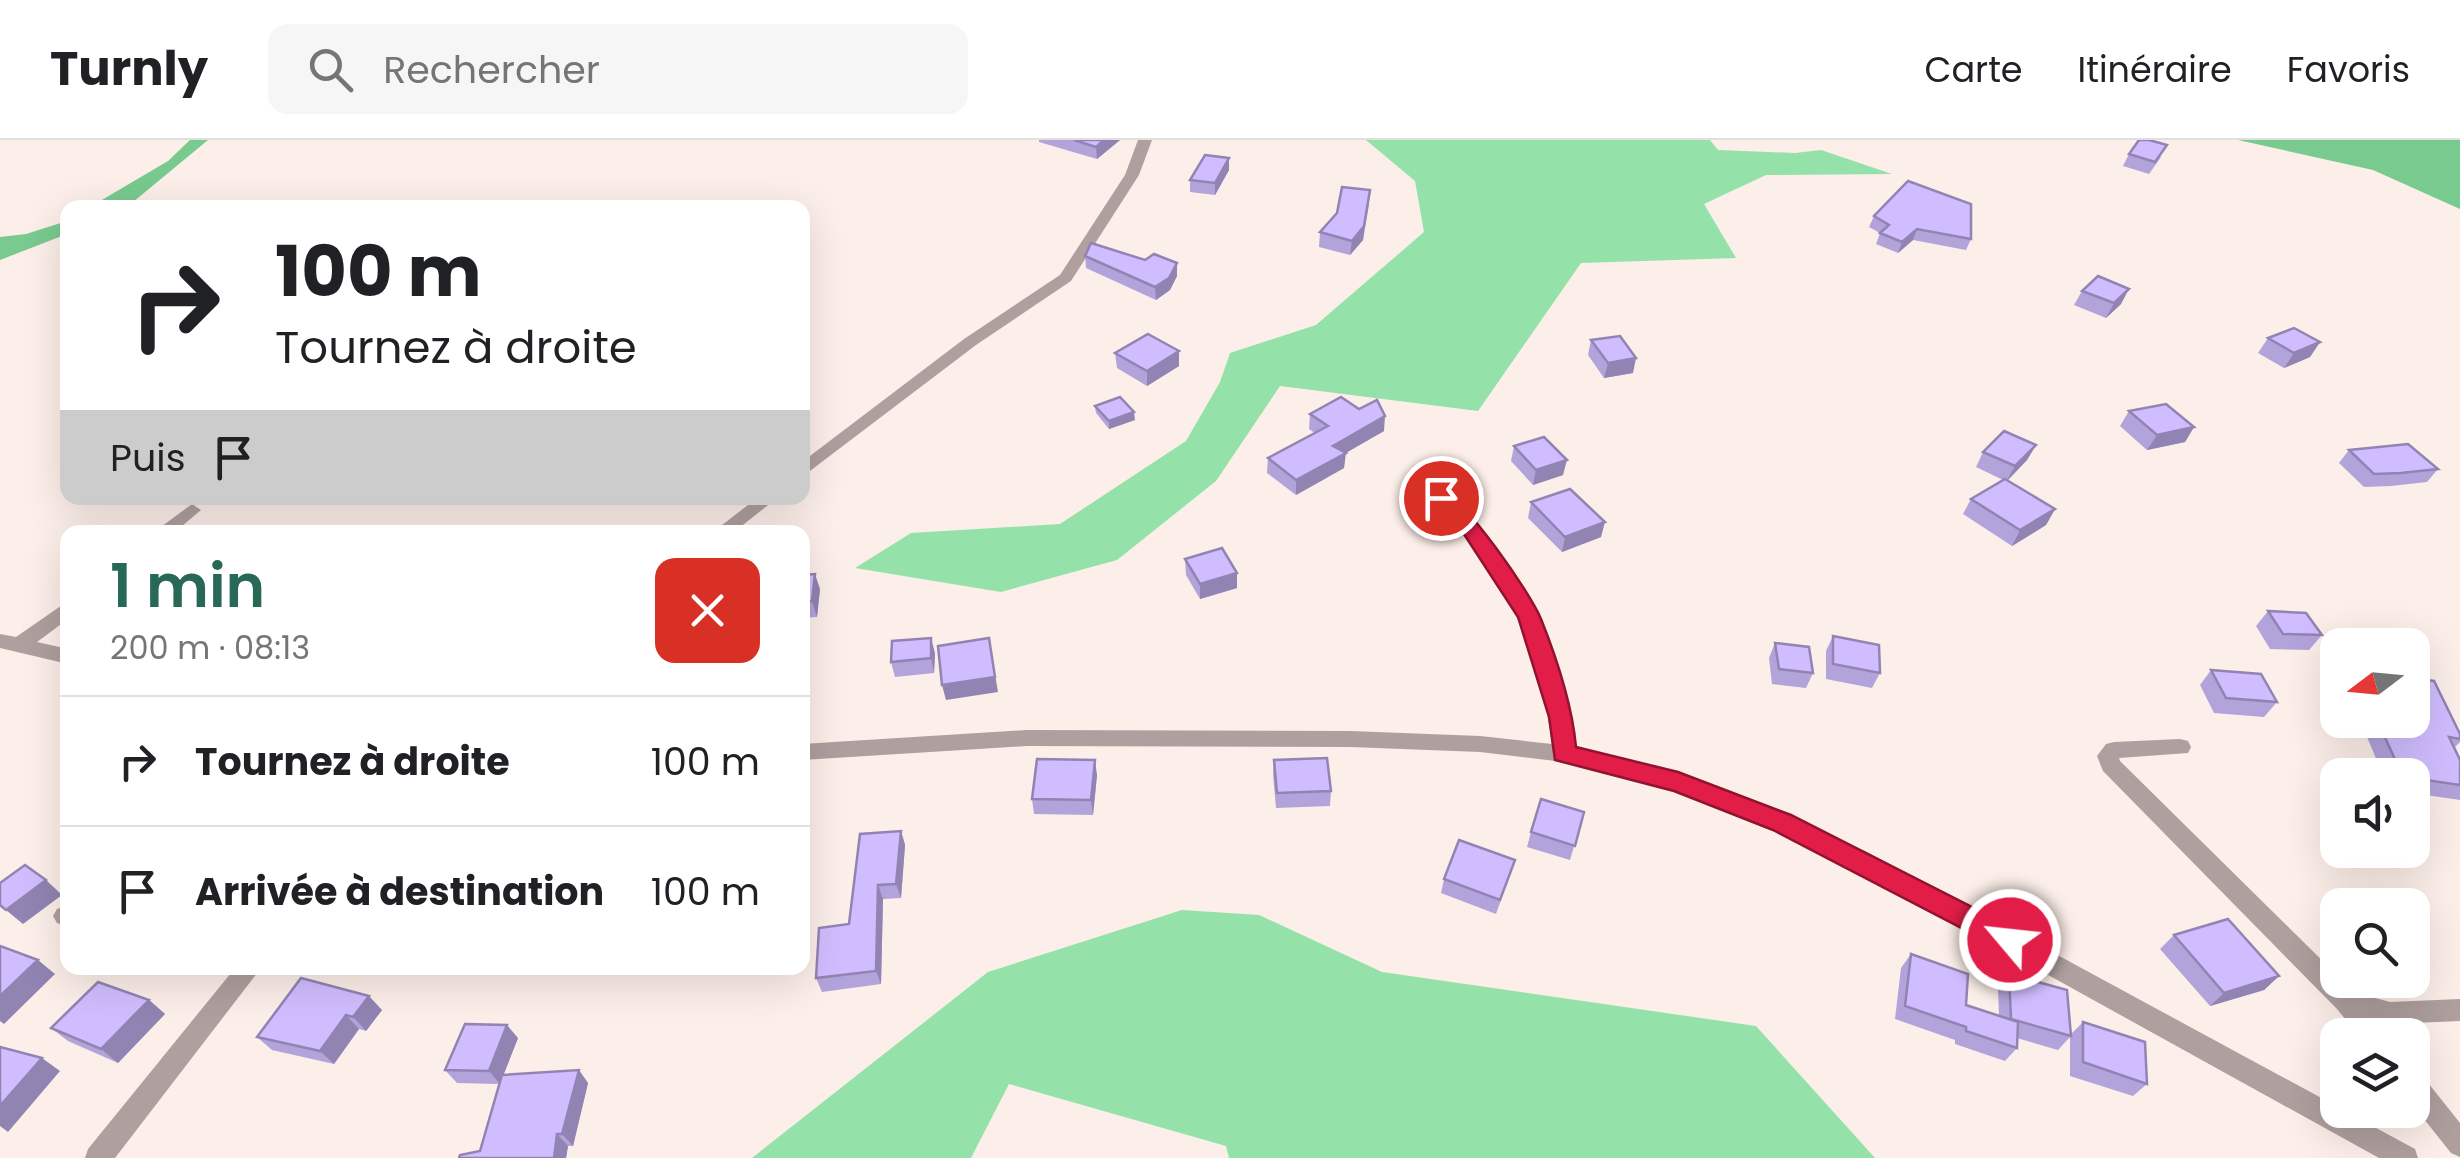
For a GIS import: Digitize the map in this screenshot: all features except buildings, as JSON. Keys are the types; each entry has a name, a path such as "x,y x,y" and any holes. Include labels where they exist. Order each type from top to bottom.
{"street":[{"path":"810,465 970,342 1066,278 1132,176 1145,140"},
{"path":"1441,498 1469,526 1529,616 1561,717 1564,754"},
{"path":"731,525 759,505"},
{"path":"172,525 192,510"},
{"path":"10,643 60,613"},
{"path":"10,643 60,655"},
{"path":"810,751 994,739 1283,738 1466,743 1564,754 1678,782 1782,822 1859,859 2405,1158"},
{"path":"2180,747 2114,750 2108,756 2111,765 2360,1018"},
{"path":"98,1158 242,975"},
{"path":"2346,1001 2390,1013 2460,1010"},
{"path":"2430,1106 2460,1144"}],"green space":[{"path":"190,140 208,140 135,200 102,200 168,161"},
{"path":"1366,140 1710,140 1718,150 1821,150 1892,174 1766,175 1704,204 1736,258 1581,263 1478,411 1280,386 1216,481 1117,560 1001,592 855,568 911,533 1060,524 1186,441 1220,382 1230,353 1316,325 1424,232 1415,181"},
{"path":"2238,140 2460,140 2460,209 2373,170"},
{"path":"60,223 60,237 0,260 0,237"},
{"path":"1182,910 1259,915 1382,972 1756,1026 1875,1158 1229,1158 1226,1146 1009,1084 971,1158 752,1158 988,972"}],"route":[{"path":"1441,498 1469,526 1529,616 1561,717 1564,754 1678,782 1782,822 2010,940"}]}
